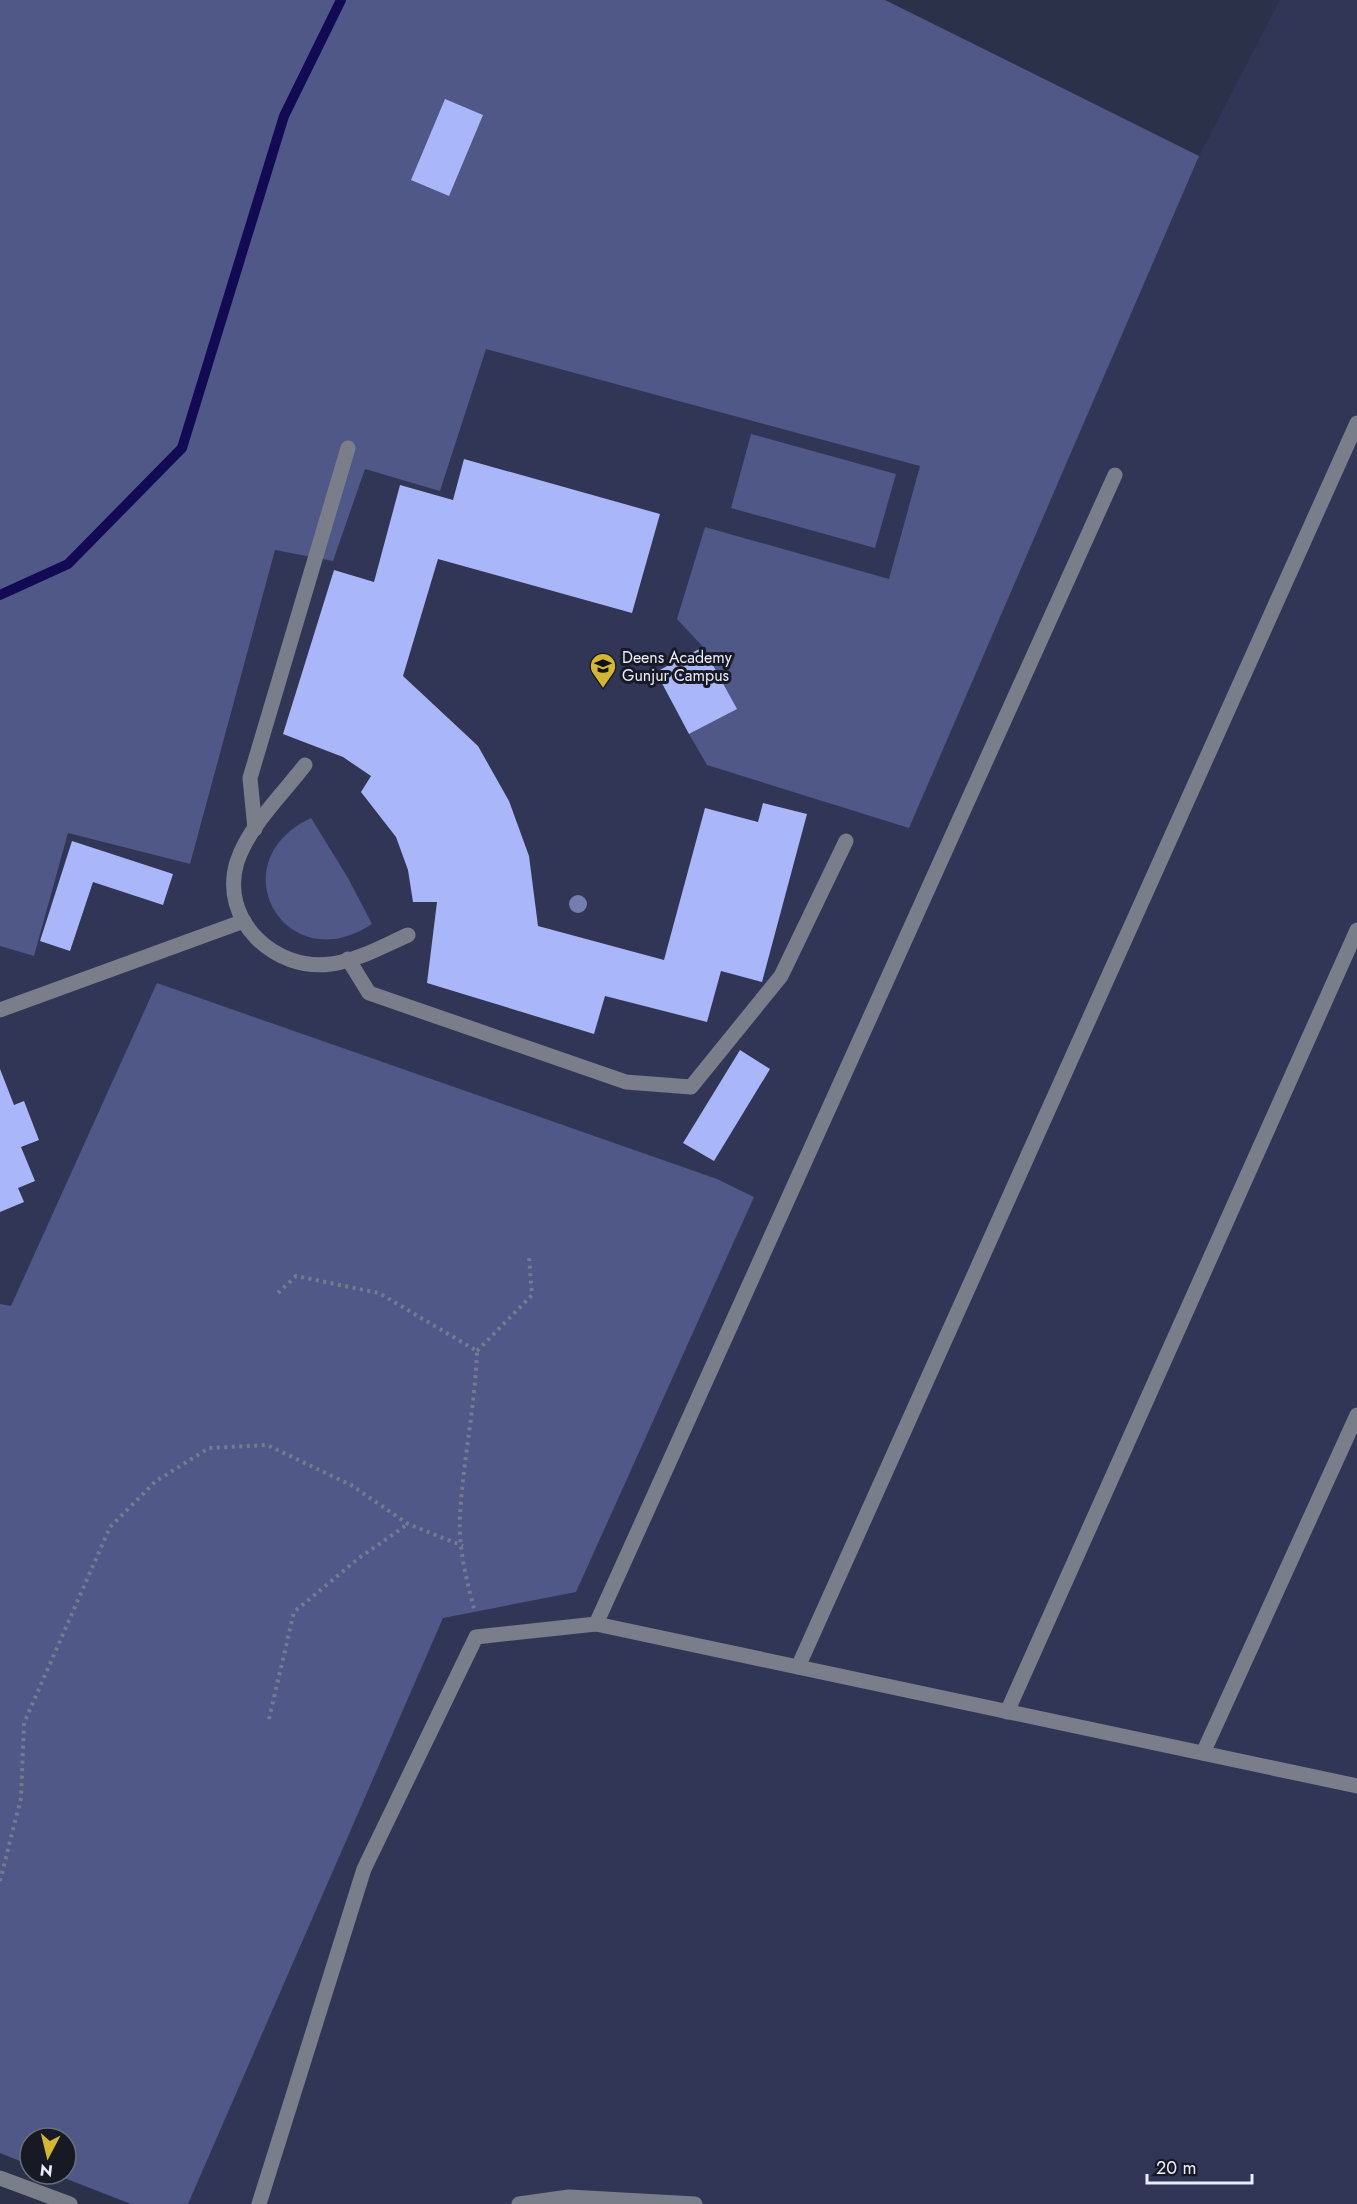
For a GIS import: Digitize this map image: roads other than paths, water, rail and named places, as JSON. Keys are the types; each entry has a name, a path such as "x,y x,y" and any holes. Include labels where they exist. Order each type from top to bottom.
{"street":[{"path":"798,1667 1357,423"},
{"path":"255,829 250,778 348,448"},
{"path":"596,1624 1115,475"},
{"path":"305,765 246,839 236,864 234,890 244,921 256,939 278,956 305,965 333,964 408,935"},
{"path":"348,959 369,993 626,1082 691,1087 781,976 846,841"},
{"path":"0,1010 244,921"},
{"path":"1007,1712 1357,930"},
{"path":"1203,1753 1357,1415"},
{"path":"260,2204 364,1869 477,1636 596,1624 1357,1786"},
{"path":"0,2178 70,2204"},
{"path":"519,2204 569,2197 695,2204"}],"waterway":[{"path":"0,595 68,564 182,448 284,116 341,0"}],"place":[{"name":"Deens Academy Gunjur Campus","path":"603,689"}]}
